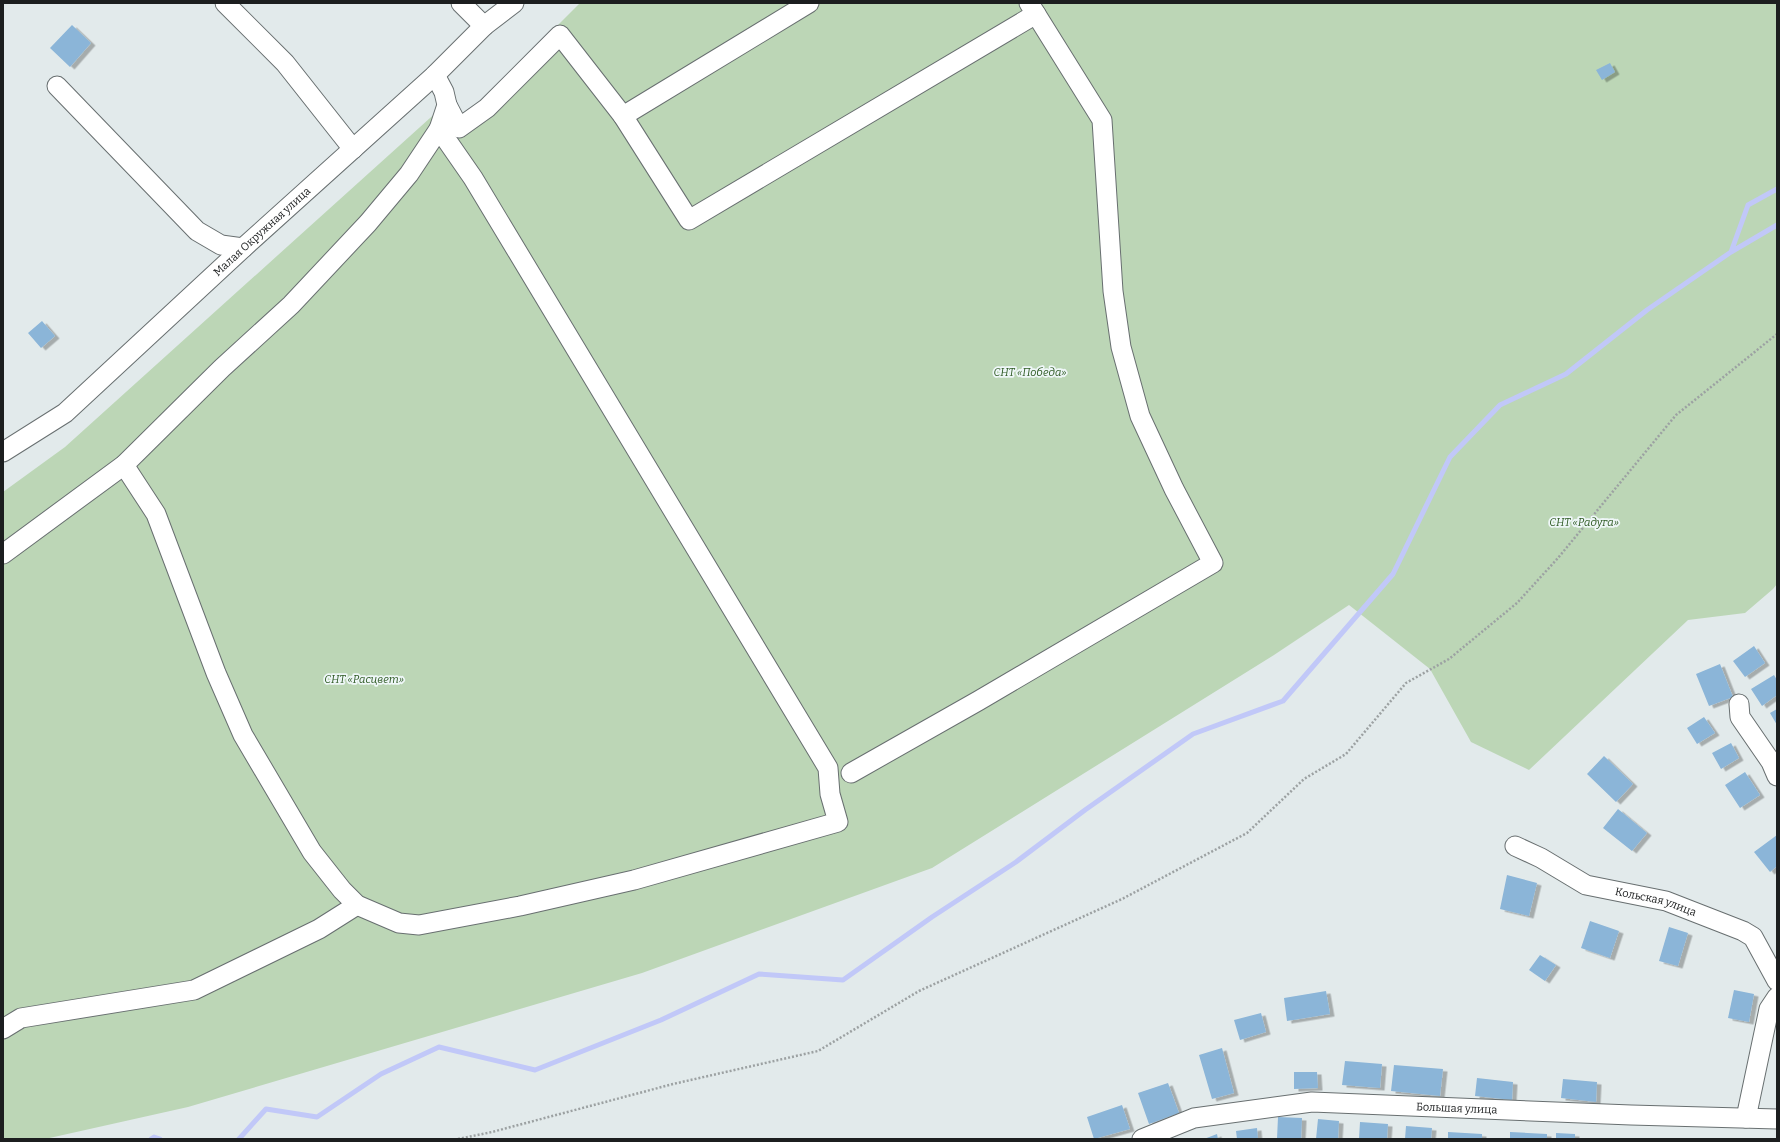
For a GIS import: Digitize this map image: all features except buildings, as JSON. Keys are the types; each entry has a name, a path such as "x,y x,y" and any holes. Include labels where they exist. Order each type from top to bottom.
{"street":[{"path":"225,3 285,63 353,149"},
{"path":"461,3 484,26"},
{"name":"Малая Окружная улица","path":"3,452 65,413 243,248 435,75 484,26 514,3"},
{"path":"623,116 808,3"},
{"path":"435,75 444,92 446,105 459,128 487,108 560,36 623,116 689,220 1033,8 1102,120 1113,292 1121,347 1140,416 1174,489 1213,563 978,701 851,773"},
{"path":"57,86 197,231 221,245 243,248"},
{"path":"3,554 124,465 222,368 302,293 368,223 409,174 439,129 446,105"},
{"path":"124,465 156,514 216,673 243,735 312,852 342,890 357,905 399,923 419,925 634,880 838,822 830,794 828,768 473,178 439,129"},
{"path":"1739,704 1740,717 1771,762 1777,776"},
{"name":"Кольская улица","path":"1515,846 1542,858 1586,885 1666,902 1744,931 1753,937 1777,981"},
{"path":"3,1029 21,1018 194,990 319,929 357,905"},
{"path":"1746,1118 1773,1003"},
{"name":"Большая улица","path":"1142,1139 1194,1118 1312,1102 1631,1115 1777,1119"}],"path":[{"path":"458,1139 492,1132 673,1084 818,1051 919,991 1122,899 1247,833 1304,780 1346,754 1406,683 1449,658 1517,603 1558,558 1676,415 1777,334"}],"green space":[{"path":"580,3 1777,3 1777,584 1745,613 1688,620 1529,770 1471,742 1430,669 1349,605 1274,655 932,868 642,973 188,1107 45,1139 3,1139 3,492 65,447 440,109 451,124 478,105"}],"waterway":[{"path":"1731,252 1748,205 1777,189"},
{"path":"239,1139 266,1109 317,1117 381,1074 439,1047 535,1070 661,1020 759,974 843,980 932,917 1016,862 1085,810 1193,734 1283,701 1393,574 1450,457 1500,405 1566,374 1647,310 1731,252 1777,225"},
{"path":"151,1139 154,1137 160,1139"}],"park label":[{"name":"СНТ «Победа»","path":"1030,372"},
{"name":"СНТ «Радуга»","path":"1584,522"},
{"name":"СНТ «Расцвет»","path":"364,679"}]}
